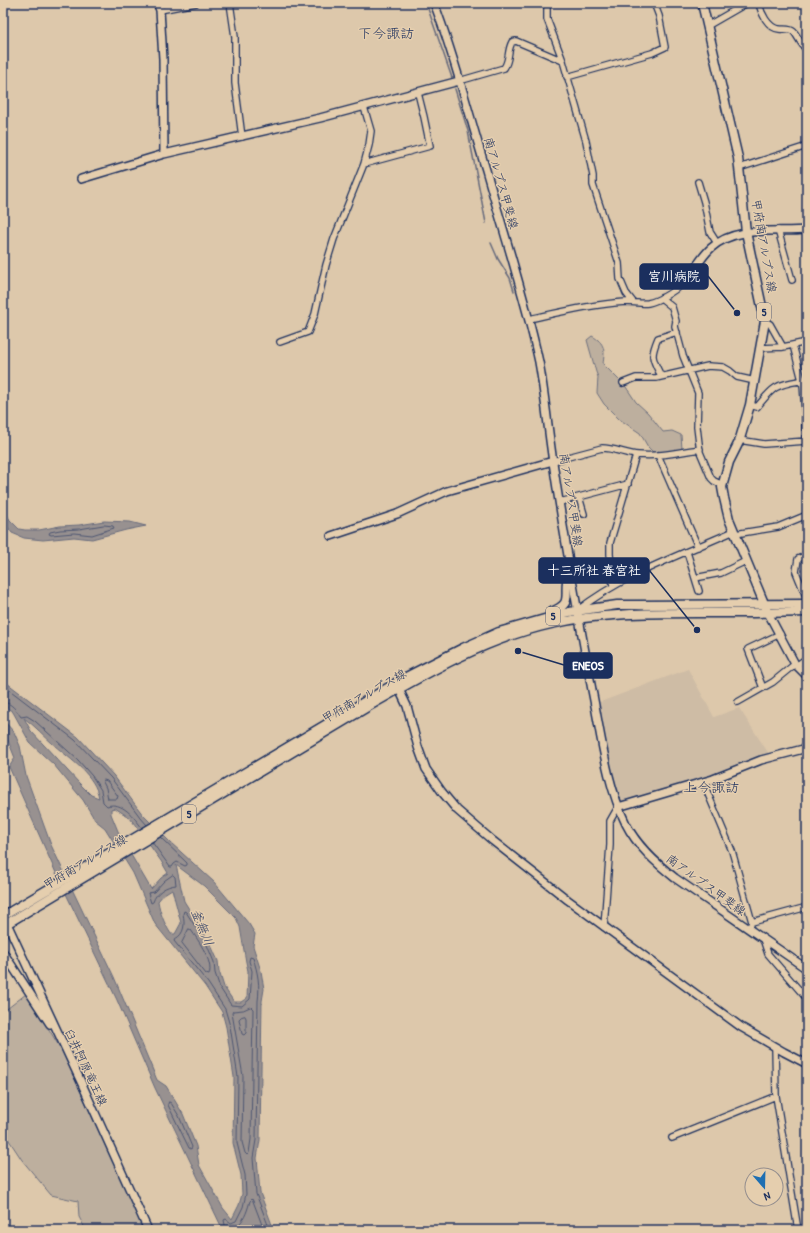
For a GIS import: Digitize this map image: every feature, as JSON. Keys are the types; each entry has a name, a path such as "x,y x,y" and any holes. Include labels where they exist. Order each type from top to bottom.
{"main road":[{"name":"甲府南アルプス線","path":"6,918 362,706 463,648 507,629 561,614 578,615 646,612 768,613 746,561 724,498 723,485 729,462 739,440 750,405 765,321 746,232 739,168 702,3"},
{"path":"507,629 524,620 559,609 568,595 567,580 570,568"},
{"name":"甲府南アルプス線","path":"397,686 478,648 578,615 635,605 764,604"},
{"path":"764,604 807,604"},
{"path":"768,613 807,612"}],"street":[{"path":"157,3 160,10 163,58 164,154"},
{"path":"160,10 196,3"},
{"path":"230,3 234,37 235,83 242,137"},
{"name":"南アルプス甲斐線","path":"434,3 460,81 529,319 544,389 553,461 578,615 605,756 618,807 634,838 660,867 807,969"},
{"path":"547,3 547,19 562,61 586,141 593,176 593,185 619,263 620,279 632,302"},
{"path":"567,77 652,53 665,47 659,16 654,3"},
{"path":"707,26 748,3"},
{"path":"758,3 769,24 774,28 789,29 794,32 802,46 807,50"},
{"path":"81,180 164,154 242,137 364,107 504,68 508,63 509,48 512,42 516,41 562,61"},
{"path":"364,164 430,146 418,93"},
{"path":"280,342 308,332 334,239 364,164 369,145 371,131 364,107"},
{"path":"739,168 807,146"},
{"path":"698,182 710,232 717,243"},
{"path":"778,230 792,280"},
{"path":"529,319 593,306 632,302 647,303 676,290 685,282 703,257 717,243 746,232 807,230"},
{"path":"661,298 672,307 676,321 676,332 683,356 698,393 696,427 704,464 711,478 723,485"},
{"path":"765,321 770,324 783,347"},
{"path":"661,376 653,359 652,353 658,338 676,332"},
{"path":"760,348 783,347 807,342"},
{"path":"739,440 764,444 806,441 805,383 794,345"},
{"path":"623,382 636,378 661,376 690,371 708,366 723,368 730,371 737,377 755,381"},
{"path":"750,405 757,407 770,392 781,384 799,381 805,383"},
{"path":"331,536 397,514 447,491 602,448 636,455 658,455 700,449"},
{"path":"614,586 610,543 636,455"},
{"path":"658,455 698,547"},
{"path":"560,502 628,484"},
{"path":"579,497 584,514"},
{"path":"578,615 591,600 638,573 735,532 778,527 807,515"},
{"path":"687,552 699,591"},
{"path":"807,555 798,559 796,572 807,599"},
{"path":"695,578 721,573 746,561"},
{"path":"768,613 796,665 807,676"},
{"path":"763,688 748,649 780,634"},
{"path":"738,702 773,682 807,658"},
{"path":"397,686 408,706 418,748 426,769 457,810 493,841 604,927 741,1027 807,1064"},
{"path":"604,927 610,845 610,821 618,807 703,782 761,760 807,748"},
{"path":"703,782 732,852 752,922 749,930"},
{"path":"752,922 807,907"},
{"name":"臼井阿原竜王線","path":"6,918 148,1230"},
{"path":"763,938 768,954 807,999"},
{"path":"3,952 60,1037"},
{"path":"775,1047 776,1096 798,1230"},
{"path":"672,1138 776,1096"}],"shaded area":[{"path":"592,336 602,344 604,351 603,364 626,387 636,402 648,413 663,432 672,431 681,435 682,449 663,453 653,452 648,447 640,433 619,419 604,404 597,393 598,377 587,340"},
{"path":"688,669 714,717 739,708 771,757 618,807 595,704"},
{"path":"26,994 62,1051 144,1230 86,1230 79,1217 78,1201 51,1195 22,1160 3,1131 3,1012"}],"water":[{"path":"3,508 10,520 19,529 25,530 39,530 104,521 130,522 146,526 92,539 74,537 43,540 24,538 12,533 4,522"},
{"path":"3,680 78,737 114,776 143,815 214,882 249,924 255,934 253,946 261,971 264,989 262,1001 260,1140 257,1158 260,1193 274,1230 223,1230 155,1088 117,1000 56,873 9,767 15,758 7,738 7,730 3,726 3,720 14,732 20,746 26,776 51,845 114,977 157,1080 166,1086 183,1114 196,1146 199,1165 223,1208 232,1219 239,1205 242,1194 241,1175 233,1143 234,1077 226,1027 222,1012 205,986 155,924 133,873 105,828 95,820 83,800 54,765 30,743 13,712 3,705","holes":["24,718 81,768 93,782 99,798 91,795 31,731","115,808 130,818 168,873 151,889 120,836 111,814 111,809","176,865 204,886 236,918 240,927 248,971 247,998 241,1002 234,1002 224,987 219,971 218,961 210,943 184,901","172,889 181,923 175,934 171,934 164,922 160,910 158,901 164,894"]}],"waterway":[{"path":"426,3 452,78"},
{"path":"455,89 468,131 486,223"},
{"path":"491,243 498,259 510,278 514,291"}],"place":[{"name":"宮川病院","path":"737,313"},
{"name":"十三所社 春宮社","path":"697,630"},
{"name":"ENEOS","path":"518,651"}],"district":[{"name":"下今諏訪","path":"386,33"},
{"name":"上今諏訪","path":"711,787"}],"water label":[{"name":"釜無川","path":"203,927"}]}
